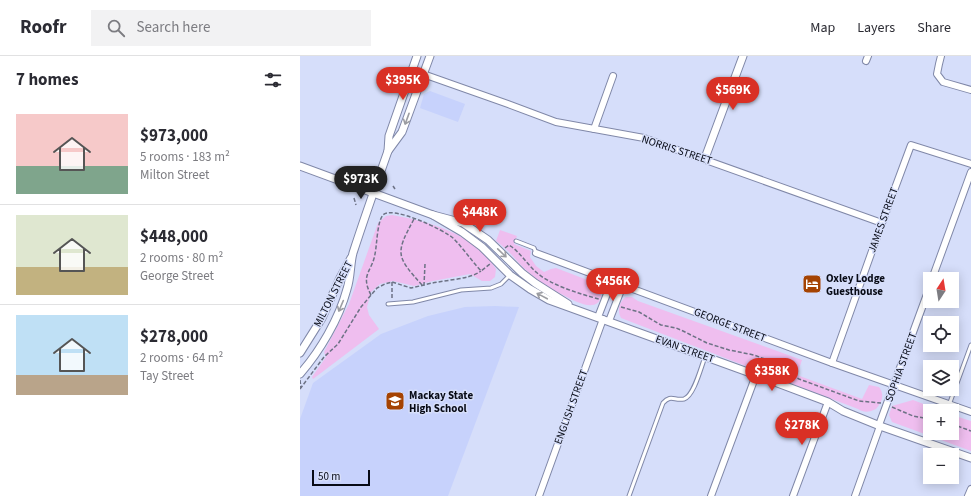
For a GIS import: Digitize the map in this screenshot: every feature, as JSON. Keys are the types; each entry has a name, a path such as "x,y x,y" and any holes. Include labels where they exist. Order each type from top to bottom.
{"street":[{"name":"MILTON STREET","path":"300,374 322,343 338,314 347,289 353,255 388,151 389,136 417,56"},
{"name":"MILTON STREET","path":"388,151 402,132 430,56"},
{"path":"705,158 743,56"},
{"path":"941,56 937,74 943,82 971,90"},
{"path":"412,70 423,74"},
{"name":"NORRIS STREET","path":"423,74 556,122 644,138 705,158 882,223"},
{"path":"594,129 614,76"},
{"name":"JAMES STREET","path":"832,363 911,145 971,164"},
{"path":"300,166 433,215 463,223 482,235 502,252 517,268 510,275 495,259 462,232 433,215"},
{"path":"935,272 971,172"},
{"name":"GEORGE STREET","path":"536,253 832,363 949,404"},
{"name":"MILTON STREET","path":"300,353 322,318 341,276 353,255"},
{"name":"EVAN STREET","path":"517,268 540,286 578,310"},
{"name":"EVAN STREET","path":"510,275 549,300 756,375 828,402 843,411 971,458"},
{"path":"603,319 604,301 612,281"},
{"path":"603,319 616,304 623,285"},
{"name":"SOPHIA STREET","path":"855,496 923,305"},
{"name":"ENGLISH STREET","path":"539,496 603,319"},
{"path":"711,496 756,375"},
{"path":"793,496 828,402"},
{"name":"GEORGE STREET","path":"959,408 971,412"},
{"path":"968,496 971,489"}],"lane":[{"name":"GEORGE STREET","path":"516,241 534,248 536,253"},
{"path":"390,303 418,301 461,290 491,288 501,284 510,275"},
{"path":"949,404 971,345"},
{"path":"629,496 663,403 671,398 683,399 690,394 705,357"}],"path":[{"path":"360,178 364,177"},
{"path":"354,198 356,205"},
{"path":"372,295 368,288 367,278 369,268 374,259 380,220 384,214 387,213 399,214 441,230 453,238 481,271"},
{"path":"414,219 402,243 401,257 406,267 423,285"},
{"path":"502,252 509,245 520,254 537,273 547,280 557,285 604,301"},
{"path":"301,389 324,357 338,344 360,307 380,286 392,282 411,288 446,280 473,276 495,259"},
{"path":"423,285 425,264"},
{"path":"390,303 392,282"},
{"path":"616,304 639,312 661,325 683,330 707,343 761,357 805,381 859,401 887,405 913,416 923,418"},
{"path":"300,380 301,389"},
{"path":"959,427 971,431"}],"shaded area":[{"path":"430,91 465,104 458,122 420,108 424,94"},
{"path":"392,215 422,221 464,238 487,257 496,269 495,277 490,281 482,281 470,274 414,286 393,281 380,284 371,292 367,307 369,315 379,329 313,379 312,377 326,357 324,352 349,304 378,223 386,216"},
{"path":"500,230 517,236 514,244 531,251 530,257 536,266 544,272 556,268 598,284 601,293 599,301 595,304 585,305 574,301 540,282 524,269 508,251 496,241"},
{"path":"626,297 632,297 638,301 802,360 797,375 862,399 869,385 879,387 882,393 880,404 876,409 865,412 621,318 619,307"},
{"name":"Mackay State High School","path":"465,307 519,307 448,496 300,496 300,419 313,383 381,334 428,316"},
{"path":"913,400 924,404 923,433 892,422 889,415 892,406"},
{"path":"959,417 971,421 971,451 941,440 959,440"}],"place":[{"name":"Oxley Lodge Guesthouse","path":"812,284"},
{"name":"Mackay State High School","path":"395,401"}]}
